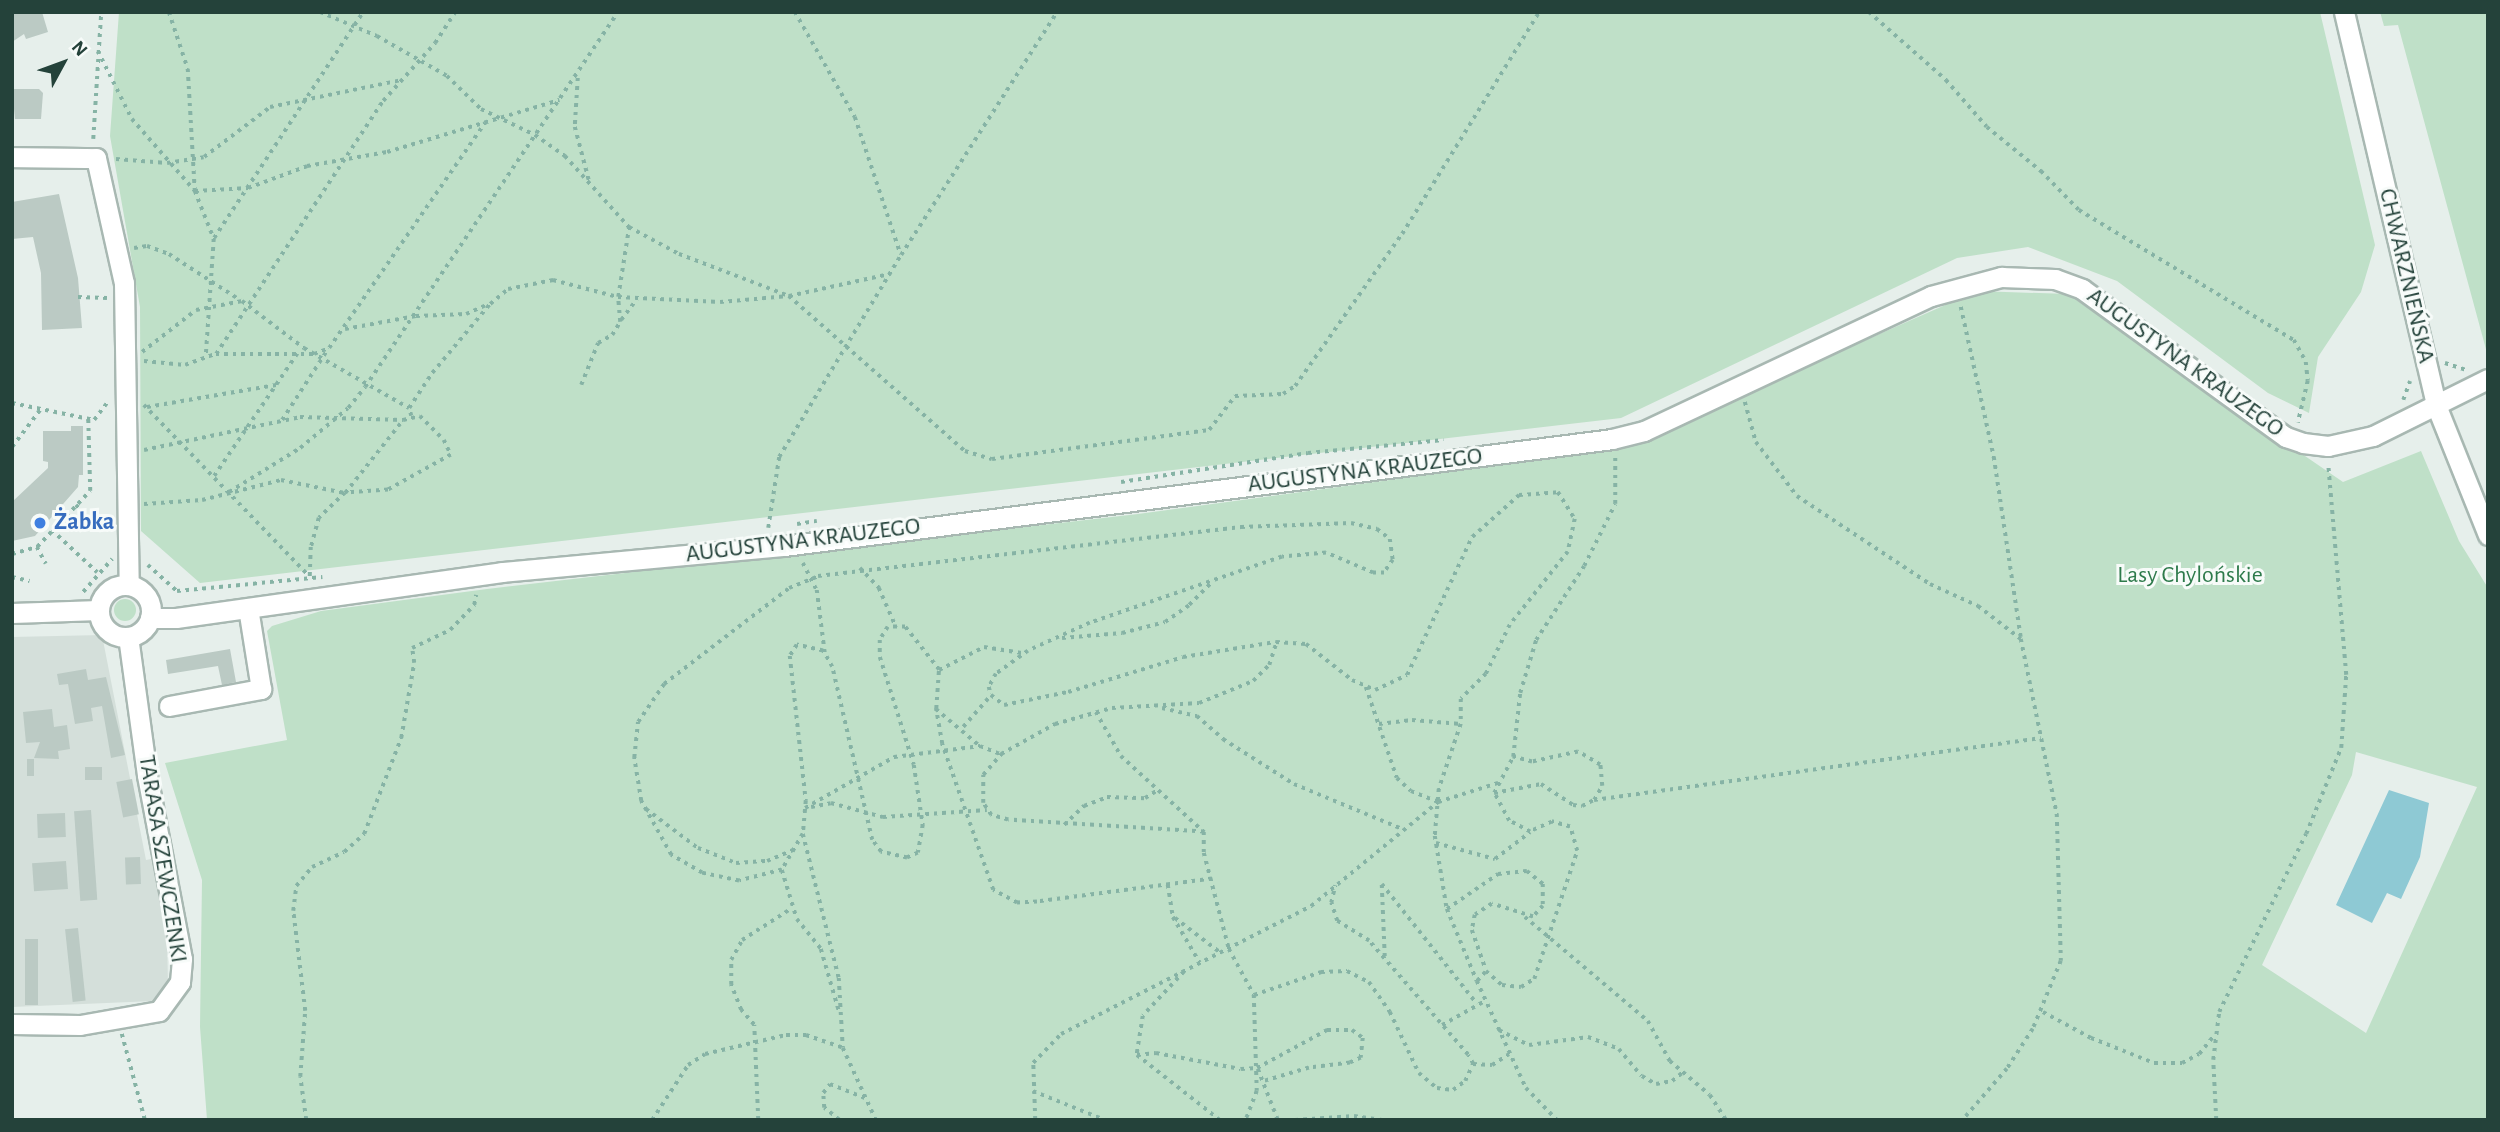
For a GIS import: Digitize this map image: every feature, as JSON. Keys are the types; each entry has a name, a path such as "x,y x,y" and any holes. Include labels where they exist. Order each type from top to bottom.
{"street":[{"name":"CHWARZNIEŃSKA","path":"2344,12 2436,405 2488,534"},
{"path":"12,157 96,158 119,250 124,283 118,390 125,454 129,585"},
{"name":"AUGUSTYNA KRAUZEGO","path":"150,618 248,608 782,537 1612,439 1644,431 1955,287 2030,276 2082,289 2286,437 2328,446 2373,436 2488,380"},
{"path":"129,585 144,593 150,618 142,630 128,636 111,633 99,610 112,588 129,585"},
{"path":"169,706 261,689 248,608"},
{"path":"12,613 99,610"},
{"name":"TARASA SZEWCZENKI","path":"12,1024 119,1020 165,1006 180,982 182,959 148,775 128,636"}],"path":[{"path":"102,12 91,123 96,158 167,163 204,157 270,107 402,80"},
{"path":"169,12 188,69 195,191 214,239 206,356"},
{"path":"320,12 352,28 377,36 418,63 447,76 481,108 535,135 565,156 590,187 629,227 679,254 789,296 965,451 992,458 1209,429 1235,396 1283,394 1321,352 1402,234 1539,12"},
{"path":"214,239 363,12"},
{"path":"216,354 345,160 455,12"},
{"path":"229,492 256,474 275,467 336,419 365,387 416,316 535,135 578,76 618,12"},
{"path":"795,12 855,117 901,255"},
{"path":"1057,12 901,255 779,457 766,540 782,537 812,578 826,655 858,774 872,840 881,852 907,858 918,853 922,843 922,817 910,752 880,657 880,640 888,627 905,627 939,670 936,709 944,750 993,890 1017,903 1212,879"},
{"path":"1869,12 1946,80 1987,127 2041,171 2079,210 2294,340 2306,362 2308,381 2298,423"},
{"path":"97,51 132,119 167,163 195,191 248,188 307,166 387,152 486,121 503,120 560,99"},
{"path":"578,76 575,127 590,187"},
{"path":"282,420 486,121"},
{"path":"620,322 618,297 629,227"},
{"path":"119,250 147,246 212,280 314,354 365,387 409,408"},
{"path":"345,329 416,316 466,314 490,303 508,289 553,280 618,297 720,302 789,296 890,274"},
{"path":"110,285 110,310"},
{"path":"1955,287 1967,323 1994,457 2021,639 2057,814 2061,945 2057,980 2042,1012 2007,1069 1962,1120"},
{"path":"78,297 110,298"},
{"path":"581,385 598,343 611,335 637,299"},
{"path":"242,301 209,305 196,310 132,360 184,365 216,354 314,354 329,348"},
{"path":"409,408 490,303"},
{"path":"215,476 297,354"},
{"path":"2447,362 2466,369"},
{"path":"2402,405 2411,380"},
{"path":"146,407 276,386"},
{"path":"1742,386 1756,442 1797,496 1930,584 1978,606 2021,639"},
{"path":"12,403 94,420 118,390 146,407 310,577"},
{"path":"409,408 411,416"},
{"path":"12,447 40,410"},
{"path":"125,514 147,502 202,500 281,480 345,493 388,490 451,455 429,424 419,416 403,420 345,493 319,517 311,547 311,599"},
{"path":"2286,418 2309,425"},
{"path":"12,554 37,547 90,491 89,419"},
{"path":"125,454 282,420 403,420"},
{"path":"1530,832 1509,821 1494,793 1513,757 1520,693 1536,640 1584,566 1615,504 1612,439"},
{"path":"1108,488 1130,478 1447,440"},
{"path":"2216,1120 2214,1035 2219,1012 2306,834 2342,748 2346,675 2327,491 2328,446"},
{"path":"826,655 808,644 797,645 790,656 806,808 803,834 782,870 739,881 702,873 671,855 644,808 634,758 638,722 647,705 664,684 779,596 812,578 860,568 955,562 1241,527 1351,523 1377,529 1390,539 1395,551 1384,573 1361,570 1313,551 1282,556 1057,638 1024,653 996,674 989,687 991,695 1004,705 1068,692 1183,657 1276,642 1306,644 1375,690 1407,675 1472,537 1519,495 1558,492 1576,519 1567,552 1510,625 1486,674 1461,699 1461,723 1438,802 1436,844 1447,909 1497,1029 1525,1088 1557,1120"},
{"path":"76,505 91,520"},
{"path":"794,524 829,522"},
{"path":"52,530 97,572"},
{"path":"37,547 46,564"},
{"path":"77,599 109,559"},
{"path":"143,559 177,591 336,576"},
{"path":"860,568 879,588 896,627"},
{"path":"306,1120 300,1077 305,1011 293,911 296,886 312,867 344,852 364,834 401,738 414,663 412,648 450,630 474,605 477,576"},
{"path":"12,577 30,581"},
{"path":"1057,638 1122,633 1164,622 1189,605 1213,580"},
{"path":"1204,832 1008,820 987,810 983,803 983,775 1001,754 1055,724 1096,712 1199,703 1253,681 1269,665 1276,642"},
{"path":"939,670 984,647 1024,653"},
{"path":"1366,686 1397,778 1411,791 1438,802"},
{"path":"963,727 991,695"},
{"path":"1158,707 1197,716 1223,739 1294,785 1402,828"},
{"path":"936,709 963,727 979,746"},
{"path":"1096,712 1121,756 1204,832 1229,949 1254,995 1257,1091 1246,1120"},
{"path":"1378,724 1412,720 1461,723"},
{"path":"1494,793 1541,784 1573,805 2041,738"},
{"path":"806,808 858,774 910,752 979,746 1001,754"},
{"path":"1513,757 1532,762 1578,751 1594,758 1603,777 1594,800"},
{"path":"1035,1120 1033,1063 1061,1034 1311,906 1402,828 1438,802 1498,783"},
{"path":"1064,825 1084,806 1107,797 1145,798 1158,790"},
{"path":"806,808 831,803 867,816 922,817 987,810"},
{"path":"644,808 698,848 736,863 767,861 797,848"},
{"path":"1436,844 1495,859 1530,832 1562,822 1575,838 1577,851 1549,937 1534,979 1521,987 1502,985 1486,971 1472,930 1475,915 1492,904 1525,917 1549,937 1648,1021 1670,1061 1710,1095 1726,1120"},
{"path":"803,834 839,978 843,1048 876,1120"},
{"path":"782,870 792,908 821,949 841,1016"},
{"path":"1447,909 1497,874 1527,871 1537,877 1546,895 1539,914 1525,917"},
{"path":"1336,883 1331,903 1337,921 1369,941 1473,1064 1492,1065 1509,1054"},
{"path":"1385,959 1382,884 1477,1004"},
{"path":"1168,885 1173,917 1200,963"},
{"path":"758,1120 754,1025 741,1010 730,985 731,960 742,940 792,908"},
{"path":"1173,917 1221,953"},
{"path":"1137,1055 1143,1016 1185,971"},
{"path":"1254,995 1321,972 1347,971 1368,982 1390,1012 1419,1073 1437,1088 1453,1090 1465,1081 1473,1064"},
{"path":"1477,981 1486,971"},
{"path":"1441,1025 1485,1001"},
{"path":"2042,1012 2091,1038 2154,1062 2182,1063 2199,1054 2214,1035"},
{"path":"119,1020 145,1120"},
{"path":"1497,1029 1529,1045 1588,1037 1619,1049 1642,1076 1656,1084 1672,1081 1683,1072"},
{"path":"1137,1055 1258,1068 1327,1030 1352,1030 1363,1038 1360,1058 1350,1063 1308,1068 1265,1081"},
{"path":"652,1120 688,1065 705,1055 754,1043 806,1035 843,1048"},
{"path":"1137,1055 1220,1120"},
{"path":"1258,1068 1278,1120"},
{"path":"839,1120 824,1108 822,1093 830,1084 865,1098"},
{"path":"1033,1091 1105,1120"},
{"path":"1294,1120 1354,1116 1384,1120"}],"shaded area":[{"path":"102,635 146,860 151,859 167,932 168,986 154,1001 12,1007 12,637"}],"green space":[{"path":"119,12 2320,12 2375,245 2361,292 2318,357 2309,413 2268,393 2117,281 2028,247 1957,258 1621,418 200,583 141,531 140,307 110,136"},
{"path":"2380,12 2488,12 2487,353 2398,25 2384,26"},
{"name":"Lasy Chylońskie","path":"1977,291 2068,294 2343,482 2421,451 2459,541 2488,588 2488,1120 207,1120 200,1027 202,880 165,763 287,740 267,631 272,626 321,611 487,589 1138,514 1619,449","holes":["2356,752 2477,787 2366,1033 2262,965 2352,775"]},
{"path":"125,599 133,602 136,610 133,618 125,621 117,618 114,610 117,602"}],"water":[{"path":"2389,790 2429,803 2420,857 2401,899 2387,893 2372,923 2336,905"}],"building":[{"path":"12,12 42,12 48,32 26,39 24,34 12,42"},
{"path":"12,89 39,89 43,93 41,119 15,119"},
{"path":"59,194 78,278 82,328 42,330 41,273 33,237 12,239 12,202"},
{"path":"71,426 83,426 83,475 79,475 78,487 35,536 12,541 12,502 48,468 48,462 43,461 43,431 71,431"},
{"path":"230,649 236,682 222,685 218,666 168,674 166,660"},
{"path":"86,669 88,680 106,677 125,755 111,758 102,706 91,708 93,721 75,724 68,684 59,685 57,674"},
{"path":"52,709 54,727 67,725 70,749 58,751 59,759 34,758 40,742 26,743 23,712"},
{"path":"27,759 34,759 34,776 27,776"},
{"path":"85,767 102,767 102,780 85,780"},
{"path":"132,779 139,814 123,817 116,782"},
{"path":"91,810 97,900 80,901 74,811"},
{"path":"65,813 66,837 38,838 37,814"},
{"path":"140,857 141,884 126,885 125,858"},
{"path":"66,861 68,889 34,891 32,863"},
{"path":"78,928 86,1001 73,1002 65,929"},
{"path":"25,939 38,939 38,1005 25,1005"}],"place":[{"name":"Żabka","path":"40,523"}]}
